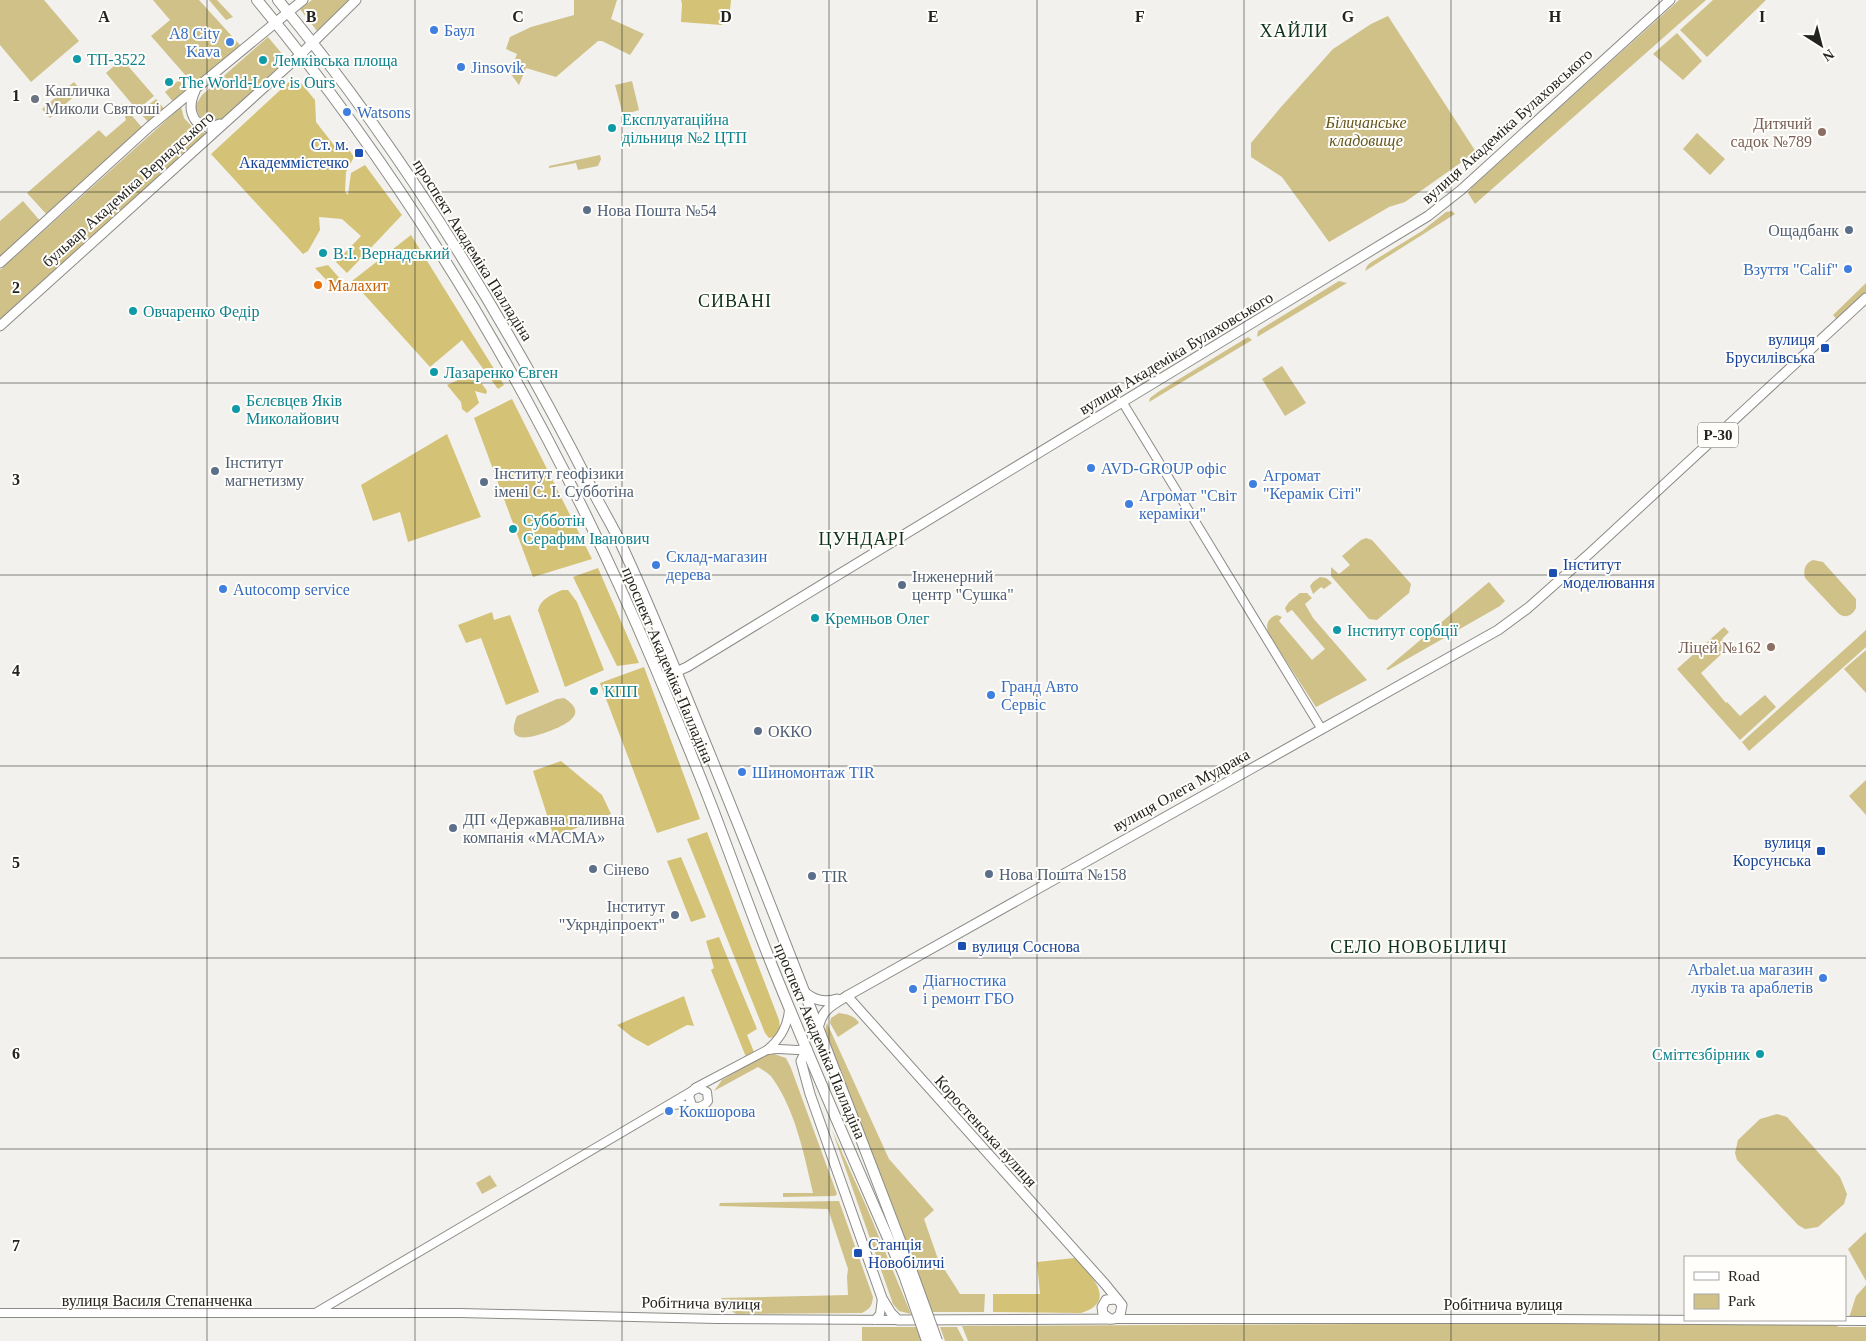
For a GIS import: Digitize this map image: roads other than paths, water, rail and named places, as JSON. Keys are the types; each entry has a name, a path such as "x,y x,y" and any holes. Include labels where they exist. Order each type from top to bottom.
{"highway":[{"name":"проспект Академіка Палладіна","path":"257,0 347,118 420,223 497,349 535,416 583,509 660,679 719,825 789,1008 937,1341"},
{"name":"проспект Академіка Палладіна","path":"278,0 313,43 406,172 453,242 513,341 620,541 655,618 737,819 818,1029 908,1274 927,1341"}],"main road":[{"name":"бульвар Академіка Вернадського","path":"0,262 149,127 303,0"},
{"name":"бульвар Академіка Вернадського","path":"0,326 300,55 356,0"},
{"name":"вулиця Академіка Булаховського","path":"660,679 676,672 768,618 1428,216 1461,190 1670,0"},
{"path":"195,90 190,102 190,109 196,122 209,128 228,119"},
{"name":"вулиця Олега Мудрака","path":"818,1029 826,1009 847,996 1498,630 1528,608 1590,553 1866,298"},
{"name":"вулиця Олега Мудрака","path":"803,991 812,998 823,1002 847,996"},
{"name":"Коростенська вулиця","path":"847,996 1118,1300"},
{"path":"807,1049 801,1060 810,1094 882,1298 891,1314 898,1320"},
{"path":"1088,1320 1097,1313 1102,1305 1110,1299 1118,1300 1123,1309 1120,1315 1112,1319 1103,1314 1102,1305 1105,1284"},
{"name":"Робітнича вулиця","path":"898,1320 1112,1319"}],"street":[{"path":"1123,403 1321,728"},
{"path":"315,1313 666,1106 767,1050 781,1037 788,1018 789,1008"},
{"path":"767,1050 776,1048 807,1049"},
{"path":"666,1106 681,1103 699,1108 704,1107 708,1101 708,1095 715,1078"},
{"path":"692,1105 689,1096 694,1090 703,1089 708,1095"},
{"path":"875,1320 880,1314 882,1298"},
{"path":"1123,1309 1140,1320"},
{"name":"вулиця Василя Степанченка","path":"0,1313 315,1313"},
{"name":"Робітнича вулиця","path":"315,1313 452,1313 717,1319 898,1320"},
{"name":"Робітнича вулиця","path":"1112,1319 1684,1320"},
{"name":"Робітнича вулиця","path":"1846,1321 1866,1321"}],"place":[{"name":"Баул","path":"434,30"},
{"name":"A8 City Kava","path":"230,42"},
{"name":"ТП-3522","path":"77,59"},
{"name":"Лемківська площа","path":"263,60"},
{"name":"Jinsovik","path":"461,67"},
{"name":"The World-Love is Ours","path":"169,82"},
{"name":"Капличка Миколи Святоші","path":"35,99"},
{"name":"Watsons","path":"347,112"},
{"name":"Експлуатаційна дільниця №2 ЦТП","path":"612,128"},
{"name":"Дитячий садок №789","path":"1822,132"},
{"name":"Ст. м. Академмістечко","path":"359,153"},
{"name":"Нова Пошта №54","path":"587,210"},
{"name":"Ощадбанк","path":"1849,230"},
{"name":"В.І. Вернадський","path":"323,253"},
{"name":"Взуття \"Calif\"","path":"1848,269"},
{"name":"Малахит","path":"318,285"},
{"name":"Овчаренко Федір","path":"133,311"},
{"name":"вулиця Брусилівська","path":"1825,348"},
{"name":"Лазаренко Євген","path":"434,372"},
{"name":"Бєлєвцев Яків Миколайович","path":"236,409"},
{"name":"AVD-GROUP офіс","path":"1091,468"},
{"name":"Інститут магнетизму","path":"215,471"},
{"name":"Інститут геофізики імені С. І. Субботіна","path":"484,482"},
{"name":"Агромат \"Керамік Сіті\"","path":"1253,484"},
{"name":"Агромат \"Світ кераміки\"","path":"1129,504"},
{"name":"Субботін Серафим Іванович","path":"513,529"},
{"name":"Склад-магазин дерева","path":"656,565"},
{"name":"Інститут моделювання","path":"1553,573"},
{"name":"Інженерний центр \"Сушка\"","path":"902,585"},
{"name":"Autocomp service","path":"223,589"},
{"name":"Кремньов Олег","path":"815,618"},
{"name":"Інститут сорбції","path":"1337,630"},
{"name":"Ліцей №162","path":"1771,647"},
{"name":"КПП","path":"594,691"},
{"name":"Гранд Авто Сервіс","path":"991,695"},
{"name":"ОККО","path":"758,731"},
{"name":"Шиномонтаж TIR","path":"742,772"},
{"name":"ДП «Державна паливна компанія «МАСМА»","path":"453,828"},
{"name":"вулиця Корсунська","path":"1821,851"},
{"name":"Сінево","path":"593,869"},
{"name":"Нова Пошта №158","path":"989,874"},
{"name":"TIR","path":"812,876"},
{"name":"Інститут \"Укрндіпроект\"","path":"675,915"},
{"name":"вулиця Соснова","path":"962,946"},
{"name":"Arbalet.ua магазин луків та араблетів","path":"1823,978"},
{"name":"Діагностика і ремонт ГБО","path":"913,989"},
{"name":"Сміттєзбірник","path":"1760,1054"},
{"name":"Кокшорова","path":"669,1111"},
{"name":"Станція Новобіличі","path":"858,1253"}],"district":[{"name":"ХАЙЛИ","path":"1294,31"},
{"name":"СИВАНІ","path":"735,301"},
{"name":"ЦУНДАРІ","path":"862,539"},
{"name":"СЕЛО НОВОБІЛИЧІ","path":"1419,947"}],"park label":[{"name":"Біличанське кладовище","path":"1366,131"}]}
